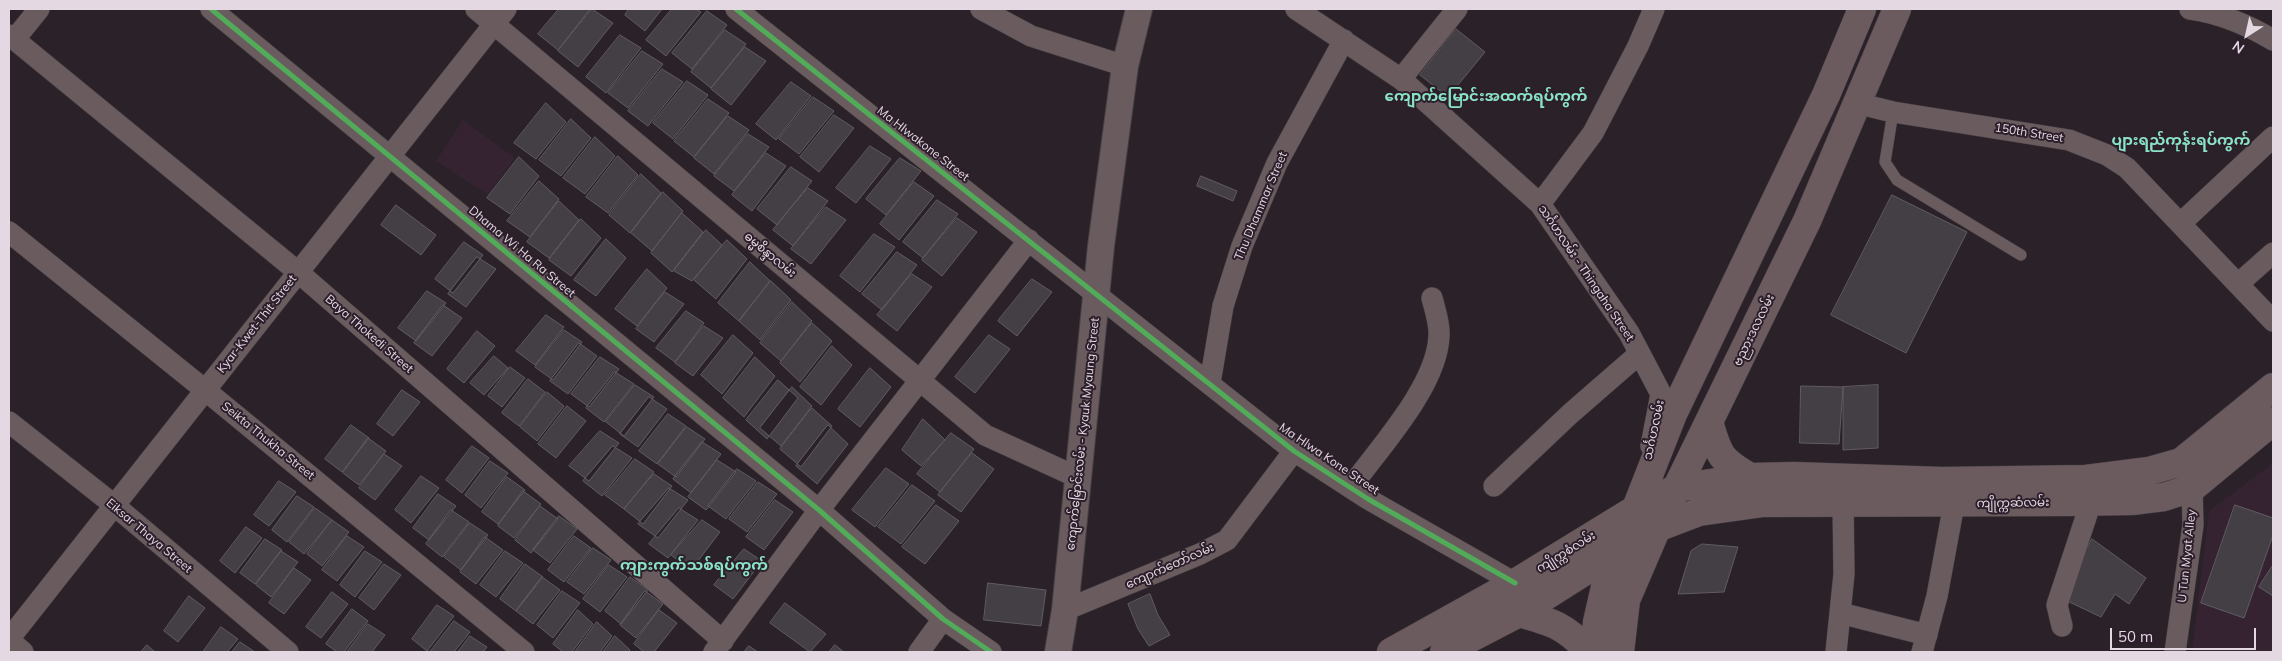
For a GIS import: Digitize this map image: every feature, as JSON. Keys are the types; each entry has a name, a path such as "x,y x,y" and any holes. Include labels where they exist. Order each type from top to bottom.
{"main road":[{"path":"1595,652 1597,622 1605,587 1673,414 1822,104 1862,9"},
{"name":"ဗညားဒလလမ်း","path":"1620,652 1626,600 1657,528 1807,220 1897,9"},
{"name":"ကျိုက္ကဆံလမ်း","path":"1750,477 1794,476 1942,481 2086,479 2149,471 2181,462 2273,387"},
{"name":"ကျိုက္ကဆံလမ်း","path":"1726,507 1763,503 1954,504 2091,502 2132,501 2164,497 2192,488 2273,421"},
{"path":"1710,422 1718,450 1729,465 1750,477"},
{"name":"ကျိုက္ကစံလမ်း","path":"1391,652 1515,583 1634,510 1677,488 1750,477"},
{"name":"ကျိုက္ကစံလမ်း","path":"1444,652 1519,613 1620,549 1657,528 1698,512 1726,507"},
{"path":"1519,613 1555,623 1576,637 1589,652"}],"street":[{"path":"12,37 39,9"},
{"name":"Dhama Wi Ha Ra Street","path":"211,9 819,510 943,619 991,652"},
{"name":"ဓမ္မစိန္ဒာလမ်း","path":"476,9 500,16 920,382 986,435 1079,478"},
{"name":"Ma Hlwakone Street","path":"736,9 1029,240 1097,296"},
{"path":"981,9 1031,36 1125,66"},
{"name":"ကျောက်မြောင်းလမ်း - Kyauk Myaung Street","path":"1058,652 1065,610 1079,478 1101,246 1125,66 1139,9"},
{"name":"သင်္ဂဟလမ်း - Thingaha Street","path":"1296,9 1400,79 1540,204 1629,333 1639,354"},
{"path":"1400,79 1457,9"},
{"path":"1540,204 1593,132 1638,46 1654,9"},
{"path":"2190,9 2204,11 2250,27 2273,40"},
{"name":"Kyar-Kwet-Thit Street","path":"9,640 500,16"},
{"name":"Baya Thokedi Street","path":"12,37 298,272 718,646"},
{"name":"Thu Dhammar Street","path":"1210,383 1223,306 1242,246 1277,164 1344,40"},
{"name":"150th Street","path":"1856,103 1893,112 2070,140 2107,155 2127,168 2273,321"},
{"path":"2181,224 2273,138"},
{"name":"Seikta Thukha Street","path":"9,232 524,652"},
{"path":"718,646 819,510 1029,240"},
{"path":"2238,284 2273,253"},
{"name":"Ma Hlwa Kone Street","path":"1097,296 1294,451 1351,487 1515,583"},
{"path":"1351,487 1411,405 1434,367 1439,335 1432,298"},
{"path":"1494,486 1570,414 1639,354"},
{"name":"သင်္ဂဟလမ်း","path":"1634,510 1662,394 1639,354"},
{"name":"Eiksar Thaya Street","path":"9,422 114,505 288,652"},
{"name":"ကျောက်တော်လမ်း","path":"1065,610 1200,554 1227,540 1294,451"},
{"name":"U Tun Myat Alley","path":"2175,652 2193,525 2192,488 2181,462"},
{"path":"1836,652 1844,574 1843,502"},
{"path":"2062,626 2057,605 2091,502"},
{"path":"1840,613 1925,644 1937,596 1954,504"},
{"path":"919,652 943,619"},
{"path":"9,640 23,652"}],"lane":[{"path":"1893,112 1886,162 1897,180 2021,255"}],"shaded area":[{"path":"463,120 515,158 488,195 436,161"},
{"path":"2273,463 2273,652 2192,652 2209,511"}],"building":[{"path":"559,9 590,9 558,50 538,34"},
{"path":"592,9 613,23 578,67 558,51"},
{"path":"629,9 662,9 645,31 625,15"},
{"path":"672,9 695,9 701,12 666,56 646,40"},
{"path":"707,11 727,25 692,69 672,53"},
{"path":"1456,29 1485,52 1448,97 1420,75"},
{"path":"725,30 746,44 711,88 691,72"},
{"path":"620,35 641,48 606,93 586,77"},
{"path":"745,47 766,61 731,105 711,89"},
{"path":"642,51 663,64 628,108 608,93"},
{"path":"662,69 683,82 648,126 628,111"},
{"path":"687,81 708,95 673,139 653,123"},
{"path":"791,82 811,96 776,140 756,124"},
{"path":"813,97 834,111 799,154 779,139"},
{"path":"708,99 729,113 694,157 674,141"},
{"path":"546,103 566,122 536,159 514,143"},
{"path":"834,115 854,128 819,172 800,157"},
{"path":"728,116 749,130 714,174 694,158"},
{"path":"571,119 591,138 561,176 539,160"},
{"path":"748,134 769,147 734,191 714,176"},
{"path":"595,137 615,156 585,194 563,178"},
{"path":"870,146 891,159 856,203 836,188"},
{"path":"766,153 786,166 752,211 732,195"},
{"path":"618,156 638,175 608,213 586,197"},
{"path":"519,157 539,176 510,214 487,198"},
{"path":"900,158 921,171 886,215 866,199"},
{"path":"791,167 812,181 777,225 757,209"},
{"path":"641,174 661,193 630,233 609,215"},
{"path":"1201,176 1237,191 1233,201 1197,186"},
{"path":"539,181 559,199 530,237 507,221"},
{"path":"914,182 934,196 899,240 880,224"},
{"path":"808,188 828,201 793,246 773,230"},
{"path":"663,192 683,211 652,251 631,233"},
{"path":"1892,195 1967,232 1906,353 1831,315"},
{"path":"937,200 958,214 923,258 903,242"},
{"path":"559,201 579,220 549,258 527,242"},
{"path":"396,205 436,235 421,255 381,225"},
{"path":"826,207 846,220 811,264 791,249"},
{"path":"682,213 703,232 672,272 651,253"},
{"path":"957,218 977,232 942,276 922,260"},
{"path":"581,219 601,238 571,276 549,260"},
{"path":"706,230 722,245 692,281 674,271"},
{"path":"874,234 895,247 860,292 840,276"},
{"path":"606,239 626,258 596,296 574,280"},
{"path":"727,240 747,259 716,299 694,280"},
{"path":"464,242 483,255 453,293 435,279"},
{"path":"897,252 917,265 882,310 862,294"},
{"path":"477,257 496,269 466,307 448,294"},
{"path":"750,262 770,281 739,321 718,303"},
{"path":"647,269 667,288 637,326 615,309"},
{"path":"912,274 932,287 897,331 877,315"},
{"path":"1032,279 1052,292 1017,336 998,321"},
{"path":"771,281 791,300 760,340 739,321"},
{"path":"427,291 446,303 416,341 398,328"},
{"path":"665,292 684,304 654,342 636,329"},
{"path":"792,302 812,321 781,361 760,343"},
{"path":"443,305 462,318 432,356 414,343"},
{"path":"686,311 704,323 675,362 656,348"},
{"path":"546,315 564,327 535,365 516,351"},
{"path":"812,323 832,341 800,382 780,363"},
{"path":"704,326 723,338 693,376 675,363"},
{"path":"564,330 582,342 553,380 535,367"},
{"path":"477,331 495,346 464,383 447,369"},
{"path":"733,335 753,353 722,394 701,375"},
{"path":"989,335 1010,349 975,393 955,377"},
{"path":"579,343 597,356 568,394 550,381"},
{"path":"832,346 852,365 821,405 800,387"},
{"path":"494,356 508,368 484,395 470,383"},
{"path":"600,357 619,369 589,407 571,394"},
{"path":"755,357 775,376 744,417 723,398"},
{"path":"510,367 525,378 502,407 488,396"},
{"path":"870,368 891,387 860,427 838,409"},
{"path":"615,372 634,384 604,422 586,408"},
{"path":"528,379 545,392 519,426 502,413"},
{"path":"778,380 798,398 767,439 746,420"},
{"path":"635,385 654,397 624,436 606,422"},
{"path":"1878,385 1878,448 1843,450 1843,387"},
{"path":"1801,386 1843,387 1839,444 1800,443"},
{"path":"792,387 812,406 781,446 760,428"},
{"path":"402,390 420,402 393,436 377,424"},
{"path":"547,392 564,406 537,441 520,427"},
{"path":"649,397 667,409 638,447 620,434"},
{"path":"567,406 586,421 556,458 538,444"},
{"path":"812,408 832,426 801,467 780,449"},
{"path":"668,414 686,426 657,464 639,451"},
{"path":"923,419 945,440 921,466 902,450"},
{"path":"351,425 369,438 342,472 325,459"},
{"path":"828,425 848,444 817,484 796,466"},
{"path":"687,427 705,439 676,477 658,464"},
{"path":"600,431 619,443 589,481 569,466"},
{"path":"951,433 974,449 940,492 917,474"},
{"path":"368,438 386,451 359,485 343,473"},
{"path":"702,442 721,454 691,493 673,479"},
{"path":"472,446 489,458 462,493 446,480"},
{"path":"613,446 632,458 602,496 583,481"},
{"path":"972,453 994,469 961,512 938,495"},
{"path":"384,454 402,466 375,500 359,488"},
{"path":"635,459 654,472 624,509 605,495"},
{"path":"717,460 736,472 706,510 688,497"},
{"path":"490,461 508,473 481,508 465,495"},
{"path":"886,468 909,484 875,527 852,510"},
{"path":"737,469 756,481 726,519 708,506"},
{"path":"654,474 672,486 643,524 624,509"},
{"path":"421,476 439,488 411,523 395,510"},
{"path":"507,477 525,490 498,524 482,512"},
{"path":"279,481 296,492 269,526 254,515"},
{"path":"758,482 777,494 747,532 729,519"},
{"path":"912,485 935,501 901,544 878,527"},
{"path":"669,488 688,500 658,538 638,524"},
{"path":"523,491 541,504 514,538 498,526"},
{"path":"438,494 456,506 429,540 413,528"},
{"path":"297,496 314,507 287,542 272,530"},
{"path":"775,500 793,512 764,550 746,537"},
{"path":"936,505 959,521 925,564 902,547"},
{"path":"2235,505 2273,518 2273,535 2244,618 2201,603"},
{"path":"540,506 558,519 531,553 515,540"},
{"path":"315,508 332,520 304,554 289,542"},
{"path":"679,508 698,520 668,558 649,544"},
{"path":"451,510 469,522 442,557 426,544"},
{"path":"559,516 577,529 550,563 533,550"},
{"path":"332,520 349,532 322,566 307,554"},
{"path":"702,520 720,532 691,570 671,555"},
{"path":"470,523 488,535 461,570 444,557"},
{"path":"246,527 262,538 235,573 220,561"},
{"path":"347,536 364,547 337,581 322,570"},
{"path":"574,536 591,548 564,582 548,570"},
{"path":"485,537 503,550 476,584 460,572"},
{"path":"265,539 282,550 255,584 240,573"},
{"path":"2092,539 2146,578 2129,604 2115,594 2101,617 2063,599"},
{"path":"1702,544 1738,547 1724,592 1678,594 1691,551"},
{"path":"593,548 611,560 584,594 567,582"},
{"path":"744,549 762,561 733,599 714,585"},
{"path":"281,551 298,562 271,597 256,585"},
{"path":"365,551 382,562 355,597 340,585"},
{"path":"505,551 523,563 496,597 480,585"},
{"path":"384,564 401,575 374,610 359,598"},
{"path":"525,564 543,577 516,611 500,599"},
{"path":"609,565 627,577 600,612 583,599"},
{"path":"2273,565 2273,596 2259,587"},
{"path":"294,568 311,580 284,614 269,603"},
{"path":"542,577 560,590 533,624 516,611"},
{"path":"630,577 648,590 621,624 605,611"},
{"path":"988,583 1046,590 1041,626 984,620"},
{"path":"562,591 580,603 553,638 537,625"},
{"path":"645,591 663,604 636,638 620,625"},
{"path":"332,592 348,604 321,638 306,627"},
{"path":"1150,594 1158,615 1170,635 1149,646 1138,629 1128,604"},
{"path":"189,596 205,608 178,642 164,631"},
{"path":"785,603 826,634 810,652 770,623"},
{"path":"437,605 454,616 427,651 412,639"},
{"path":"352,609 368,621 344,652 337,652 326,644"},
{"path":"578,610 593,624 572,652 563,652 553,644"},
{"path":"659,610 677,623 654,652 644,652 634,644"},
{"path":"454,621 470,632 454,652 430,652"},
{"path":"597,622 612,636 600,652 575,652"},
{"path":"368,624 385,635 372,652 347,652"},
{"path":"221,627 238,639 227,652 203,652"},
{"path":"470,636 487,647 483,652 458,652"},
{"path":"615,636 630,650 628,652 603,652"},
{"path":"240,642 255,652 232,652"},
{"path":"147,645 155,652 141,652"},
{"path":"835,645 844,652 829,652"},
{"path":"749,646 758,652 744,652"}],"cycle path":[{"path":"211,9 819,510 943,619 991,652"},
{"path":"736,9 1294,451 1368,499 1515,583"}],"district":[{"name":"ကျောက်မြောင်းအထက်ရပ်ကွက်","path":"1486,96"},
{"name":"ပျားရည်ကုန်းရပ်ကွက်","path":"2181,140"},
{"name":"ကျားကွက်သစ်ရပ်ကွက်","path":"694,565"}]}
